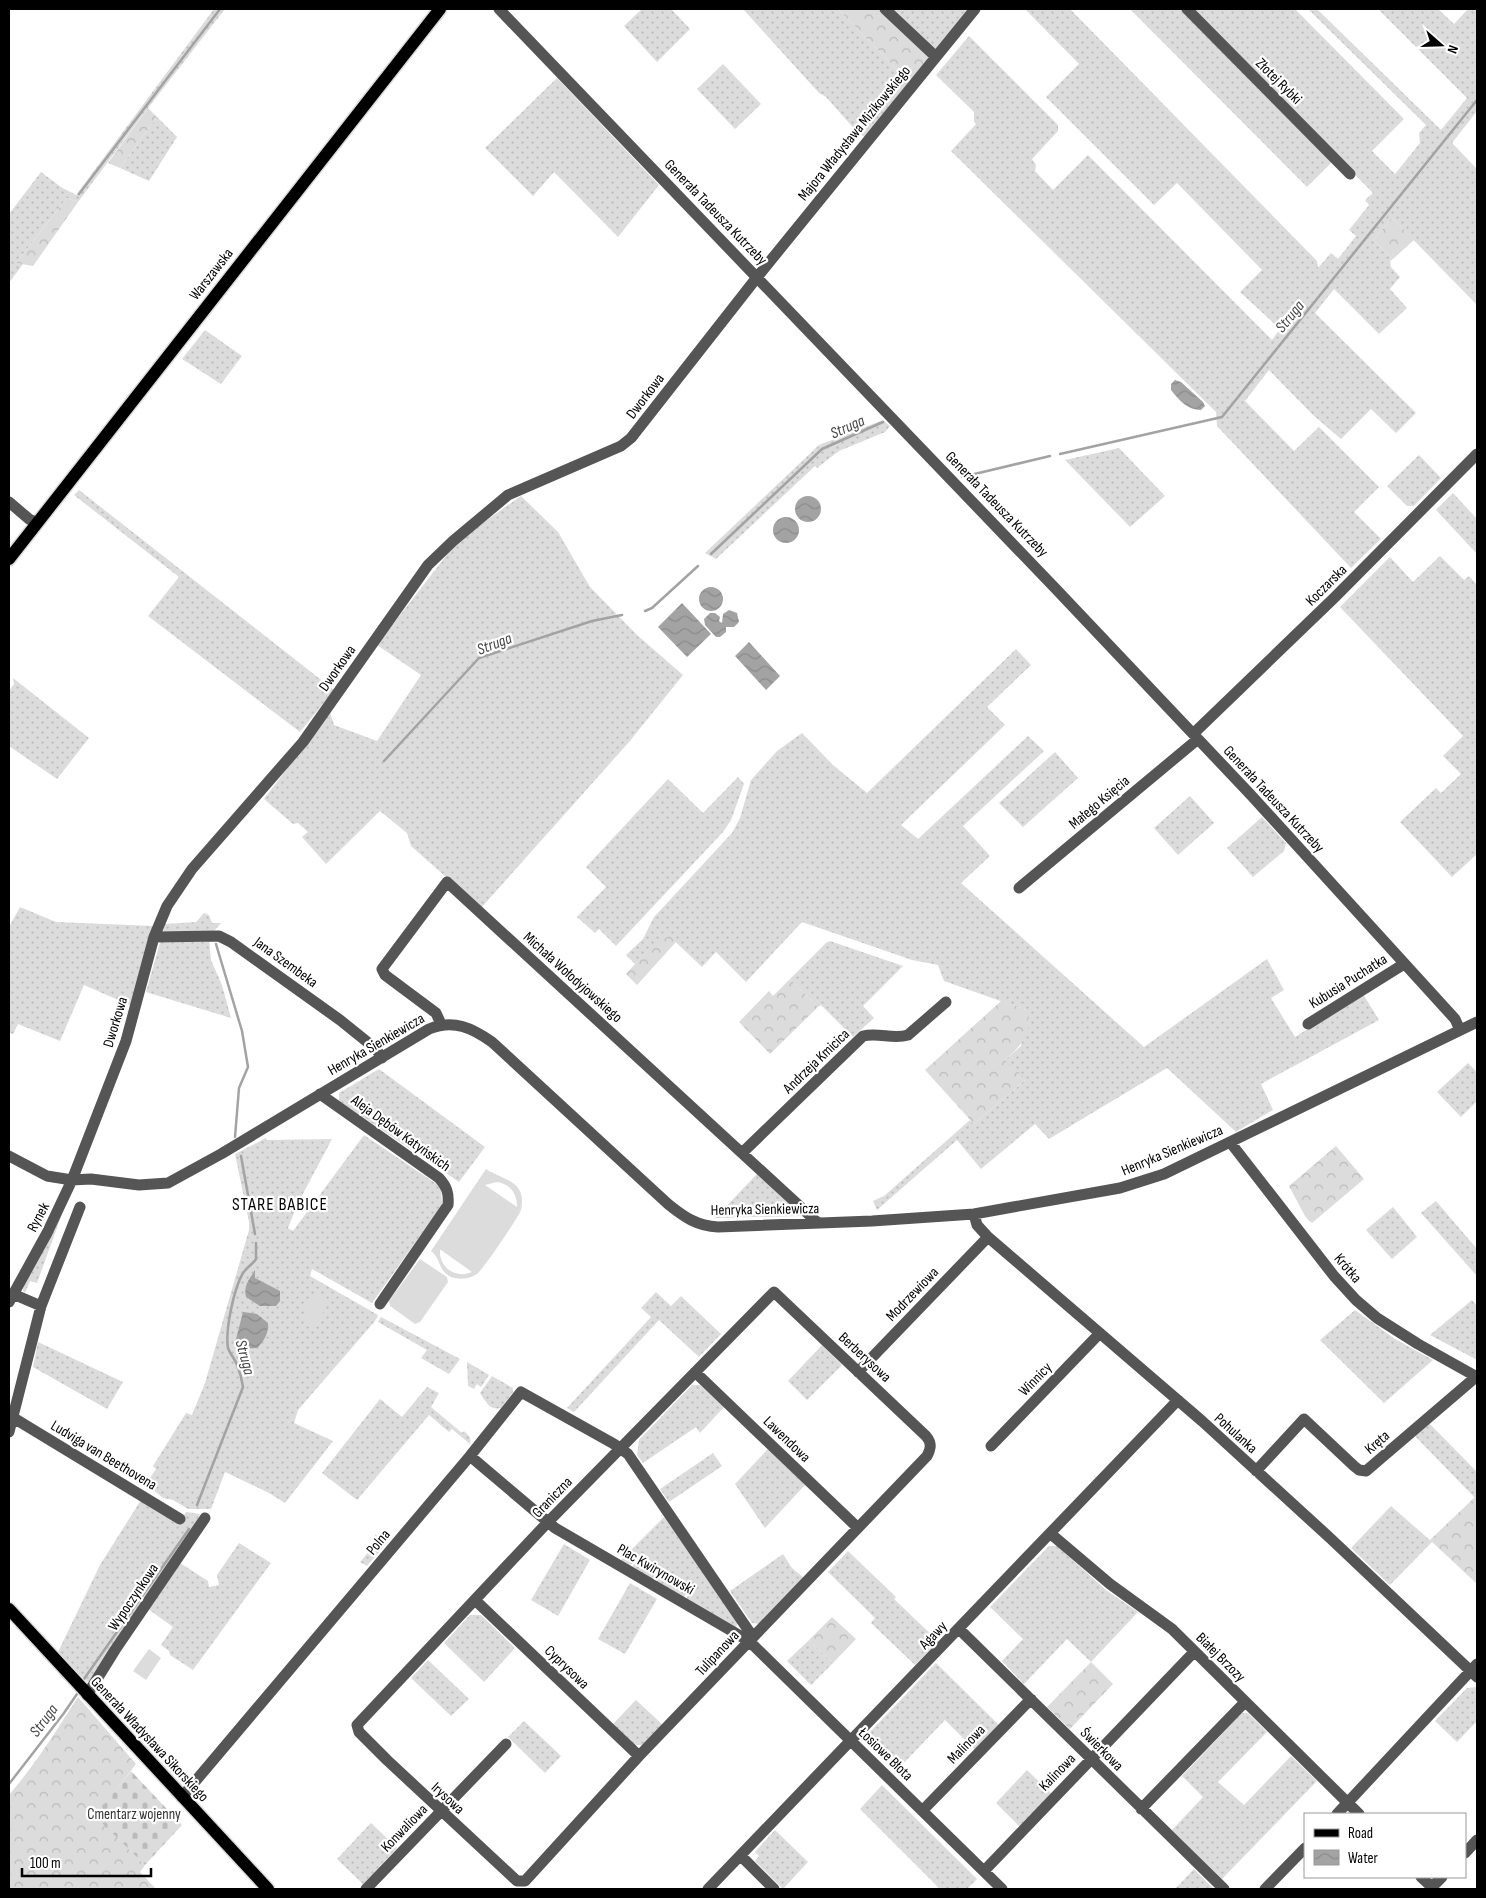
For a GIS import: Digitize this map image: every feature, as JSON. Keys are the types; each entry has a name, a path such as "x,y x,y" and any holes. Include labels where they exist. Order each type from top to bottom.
{"main road":[{"name":"Warszawska","path":"9,559 440,9"},
{"name":"Generała Władysława Sikorskiego","path":"9,1609 268,1889"}],"street":[{"name":"Generała Tadeusza Kutrzeby","path":"499,9 758,276 1250,794 1455,1019 1460,1030"},
{"path":"885,9 935,56"},
{"name":"Majora Władysława Mizikowskiego","path":"758,276 975,9"},
{"name":"Złotej Rybki","path":"1187,9 1350,174"},
{"name":"Dworkowa","path":"72,1180 126,1041 154,937 167,906 192,869 303,742 428,565 453,540 508,496 621,446 631,438 758,276"},
{"name":"Koczarska","path":"1196,737 1477,454"},
{"path":"9,502 38,523"},
{"name":"Małego Księcia","path":"1019,888 1196,737"},
{"name":"Michała Wołodyjowskiego","path":"441,1024 436,1013 385,975 382,969 447,882 818,1223"},
{"name":"Jana Szembeka","path":"154,937 219,936 231,942 340,1020 376,1049 382,1058"},
{"name":"Kubusia Puchatka","path":"1308,1024 1404,964"},
{"name":"Andrzeja Kmicica","path":"742,1153 864,1036 873,1033 891,1037 908,1035 946,1002"},
{"name":"Henryka Sienkiewicza","path":"9,1156 47,1176 72,1180 91,1179 139,1185 168,1183 221,1154 416,1036 441,1024 453,1024 474,1029 492,1042 668,1204 694,1223 706,1227 718,1227 974,1214 1120,1188 1164,1174 1477,1022"},
{"name":"Aleja Dębów Katyńskich","path":"320,1094 439,1178 446,1186 448,1192 448,1205 380,1304"},
{"name":"Krótka","path":"1230,1142 1334,1276 1356,1300 1377,1318 1402,1334 1477,1377"},
{"name":"Rynek","path":"41,1306 11,1298 47,1233 72,1180"},
{"path":"9,1432 41,1306 80,1207"},
{"name":"Pohulanka","path":"974,1214 977,1225 988,1237 1178,1400 1475,1671"},
{"name":"Modrzewiowa","path":"858,1372 988,1237"},
{"name":"Berberysowa","path":"774,1292 926,1436 931,1446"},
{"name":"Graniczna","path":"357,1727 548,1522 774,1292"},
{"name":"Winnicy","path":"991,1446 1100,1333"},
{"name":"Lawendowa","path":"696,1372 858,1528"},
{"name":"Kręta","path":"1256,1471 1304,1419 1354,1466 1359,1470 1366,1471 1477,1377"},
{"name":"Polna","path":"182,1797 470,1456 521,1392 621,1448"},
{"name":"Agawy","path":"708,1889 1178,1400"},
{"name":"Ludviga van Beethovena","path":"12,1417 180,1519"},
{"name":"Tulipanowa","path":"525,1881 639,1756 927,1456 931,1446"},
{"name":"Plac Kwirynowski","path":"621,1448 628,1454 751,1639"},
{"name":"Plac Kwirynowski","path":"470,1456 548,1522 751,1639"},
{"name":"Wypoczynkowa","path":"87,1695 204,1518"},
{"name":"Białej Brzozy","path":"1051,1534 1110,1584 1172,1629 1358,1813"},
{"name":"Cyprysowa","path":"475,1600 639,1756"},
{"name":"Świerkowa","path":"959,1629 1224,1889"},
{"name":"Łosiowe Błota","path":"751,1639 1002,1889"},
{"name":"Kalinowa","path":"984,1871 1194,1652"},
{"path":"1338,1813 1475,1671"},
{"name":"Malinowa","path":"923,1810 1031,1699"},
{"path":"1142,1809 1246,1702"},
{"name":"Irysowa","path":"357,1727 358,1732 514,1880 525,1881"},
{"name":"Konwaliowa","path":"366,1889 506,1744"},
{"path":"1466,1852 1477,1840"},
{"path":"1266,1889 1304,1849"},
{"path":"741,1856 774,1889"},
{"path":"1422,1878 1432,1889 1441,1878"}],"green space":[{"path":"214,9 225,9 78,202 67,198 16,263 23,264 9,283 9,214 41,172 61,187 76,195"},
{"path":"642,9 671,9 690,29 657,62 624,26"},
{"path":"743,9 838,9 909,82 865,137 858,133 826,97 819,93"},
{"path":"838,9 879,9 931,55 909,82"},
{"path":"892,9 970,9 935,51"},
{"path":"1025,9 1070,9 1317,261 1318,268 1331,253 1338,259 1356,236 1349,230 1369,205 1365,200 1373,193 1192,9 1295,9 1404,119 1372,151 1395,174 1420,143 1419,133 1426,125 1308,9 1317,9 1441,130 1467,98 1378,9 1438,9 1454,24 1468,9 1477,9 1477,111 1452,143 1477,169 1477,305 1392,218 1373,240 1393,259 1390,261 1391,267 1400,277 1390,289 1407,308 1379,334 1334,289 1315,313 1416,413 1396,433 1371,409 1341,439 1313,415 1269,370 1245,401 1294,451 1319,427 1379,487 1354,512 1381,539 1351,568 1217,426 1216,412 951,151 976,124 974,122 974,112 936,75 969,36 1058,125 1058,131 1032,159 1036,165 1035,171 1053,190 1088,155 1272,340 1280,329 1240,292 1262,270 1177,183 1154,205 1046,97 1079,64"},
{"path":"1130,9 1183,9 1332,162 1307,187"},
{"path":"723,64 761,104 735,129 697,89"},
{"path":"557,78 659,185 618,237 554,172 533,196 485,148"},
{"path":"148,108 157,117 120,168 108,163"},
{"path":"157,117 177,137 149,181 120,168"},
{"path":"67,198 78,202 33,266 16,263"},
{"path":"1392,218 1414,240 1393,259 1373,240"},
{"path":"205,330 242,356 221,384 182,359"},
{"path":"883,420 890,426 885,432 839,451 817,468 815,466 716,559 705,553 819,445"},
{"path":"1119,448 1165,496 1130,527 1065,460"},
{"path":"1419,455 1441,478 1414,506 1407,506 1387,486"},
{"path":"79,490 334,690 300,732 148,616 179,577 74,495"},
{"path":"1453,493 1477,519 1477,554 1436,510"},
{"path":"521,496 558,532 590,587 637,635 683,675 629,742 481,908 411,846 407,833 380,811 326,864 302,837 308,832 298,823 293,824 264,799 330,712 334,725 377,741 421,675 377,645 449,552 467,534"},
{"path":"1440,556 1464,580 1469,576 1477,585 1477,854 1452,877 1400,822 1436,788 1441,793 1461,774 1443,756 1463,736 1340,607 1390,557 1413,582"},
{"path":"1016,649 1031,665 987,707 1005,725 901,825 918,839 1028,736 1044,751 963,826 990,856 961,883 1144,1047 1267,959 1284,990 1271,998 1295,1037 1363,994 1379,1020 1261,1084 1273,1110 1236,1132 1167,1068 1049,1139 1035,1124 981,1169 957,1140 877,1210 873,1201 884,1196 970,1120 974,1124 1025,1080 1005,1060 1021,1046 1026,1010 944,981 938,965 912,960 802,922 746,982 716,952 702,967 665,932 635,964 626,955 643,939 654,917 732,833 740,818 751,780 777,751 802,733 833,765 867,793"},
{"path":"13,678 89,738 57,779 9,746 9,691 14,684"},
{"path":"1055,752 1078,778 1023,827 999,803"},
{"path":"738,777 744,784 731,820 723,832 616,946 599,929 595,933 577,917 606,887 586,867 668,779 703,813"},
{"path":"1190,796 1214,823 1178,855 1154,828"},
{"path":"1262,817 1286,843 1284,851 1253,877 1227,848"},
{"path":"20,907 56,922 154,926 132,1006 84,985 60,1041 18,1024 13,1034 9,1033 9,927"},
{"path":"204,913 209,915 212,923 221,923 214,931 163,931 165,924 196,922"},
{"path":"665,931 676,942 637,985 626,974"},
{"path":"209,938 211,960 222,985 231,1018 146,992 161,939"},
{"path":"830,941 903,966 863,1006 874,1018 853,1037 821,1005 818,1007 790,979"},
{"path":"790,979 818,1007 770,1054 739,1022 769,991 773,996"},
{"path":"1001,1001 1026,1010 1028,1018 1027,1032 1021,1044 1005,1060 1026,1079 974,1124 925,1070"},
{"path":"1468,1063 1477,1072 1477,1101 1461,1117 1437,1092"},
{"path":"379,1069 485,1147 459,1182 339,1101 339,1093"},
{"path":"364,1135 438,1185 441,1190 442,1205 372,1303 312,1269 310,1276 378,1315 375,1321 298,1410 294,1423 333,1441 285,1503 269,1493 225,1472 211,1509 188,1509 173,1500 163,1498 146,1484 156,1469 153,1466 186,1413 192,1415 205,1383 249,1230 235,1154 266,1138 267,1140 332,1139 297,1205 288,1228 293,1231"},
{"path":"1336,1146 1364,1179 1312,1223 1305,1216 1289,1186"},
{"path":"486,1169 507,1179 517,1187 521,1193 521,1210 514,1223 477,1274 464,1278 451,1277 444,1271 437,1257 431,1251","holes":["497,1182 506,1185 512,1190 516,1197 517,1207 485,1185","441,1250 472,1272 460,1274 445,1267 440,1256"]},
{"path":"758,1173 802,1216 715,1218"},
{"path":"1436,1201 1477,1249 1477,1276 1421,1213"},
{"path":"1393,1207 1417,1237 1392,1259 1366,1230"},
{"path":"62,1214 37,1283 30,1281 25,1293 23,1291 24,1284"},
{"path":"420,1259 447,1277 448,1282 420,1322 415,1324 390,1306 389,1301"},
{"path":"656,1292 671,1306 681,1296 721,1334 699,1357 659,1320 574,1412 567,1408 651,1317 641,1308"},
{"path":"312,1294 328,1301 317,1327 301,1320"},
{"path":"1472,1300 1477,1306 1477,1360 1430,1335"},
{"path":"1355,1310 1395,1339 1433,1360 1384,1403 1320,1340"},
{"path":"381,1317 460,1359 449,1374 421,1358 427,1350 378,1322"},
{"path":"38,1342 123,1382 107,1409 33,1367"},
{"path":"822,1345 842,1365 807,1400 788,1381"},
{"path":"467,1362 489,1375 481,1387 477,1384 474,1389 468,1386"},
{"path":"492,1376 513,1388 513,1392 501,1408 497,1409 491,1407 480,1393"},
{"path":"692,1385 700,1385 724,1407 700,1433 696,1427 643,1463 637,1455 639,1440"},
{"path":"427,1387 439,1393 431,1407 462,1433 464,1431 470,1438 470,1444 452,1429 449,1432 429,1415 357,1500 322,1473 380,1399 402,1417"},
{"path":"1429,1423 1477,1472 1477,1500 1415,1436"},
{"path":"768,1449 805,1485 765,1528 735,1484"},
{"path":"713,1453 722,1466 669,1502 660,1489"},
{"path":"1475,1497 1477,1500 1477,1584 1430,1540"},
{"path":"141,1500 179,1523 186,1512 200,1514 190,1535 90,1681 87,1682 58,1652 100,1565"},
{"path":"1391,1506 1432,1542 1390,1585 1351,1548"},
{"path":"664,1517 738,1622 736,1627 686,1599 689,1594 687,1592 684,1598 632,1567 635,1563 634,1561 630,1566 620,1561"},
{"path":"375,1534 386,1544 367,1566 360,1562 375,1544"},
{"path":"239,1543 271,1563 193,1670 170,1655 169,1651 161,1645 173,1627 148,1609 180,1563 208,1581 209,1587 219,1585 217,1575"},
{"path":"564,1544 590,1560 558,1616 531,1600"},
{"path":"1049,1546 1057,1546 1106,1590 1138,1612 1091,1662 1067,1639 1024,1684 1002,1661 1023,1639 990,1607"},
{"path":"848,1551 938,1641 915,1665 871,1623 875,1618 828,1572"},
{"path":"783,1554 792,1568 804,1578 760,1624 752,1623 730,1591"},
{"path":"630,1583 657,1599 625,1654 598,1639"},
{"path":"470,1615 481,1615 515,1648 484,1682 444,1643"},
{"path":"832,1617 856,1639 833,1663 809,1640"},
{"path":"809,1640 833,1663 811,1685 787,1661"},
{"path":"149,1649 161,1658 146,1680 133,1671"},
{"path":"428,1660 469,1699 451,1716 411,1678"},
{"path":"1091,1662 1113,1684 1070,1729 1047,1707"},
{"path":"936,1663 999,1725 975,1750 945,1720 897,1770 869,1743 869,1733"},
{"path":"1476,1687 1477,1721 1457,1742 1435,1721 1467,1688"},
{"path":"78,1697 136,1764 96,1816 145,1865 140,1872 156,1889 9,1889 9,1795 36,1760"},
{"path":"636,1700 663,1725 644,1745 634,1745 613,1724"},
{"path":"1242,1713 1248,1713 1267,1732 1218,1782 1244,1805 1291,1756 1317,1781 1222,1879 1172,1830 1203,1797 1182,1776"},
{"path":"524,1721 561,1756 545,1773 508,1737"},
{"path":"1027,1770 1052,1794 1020,1827 996,1803"},
{"name":"Cmentarz wojenny","path":"131,1771 182,1825 145,1865 95,1816"},
{"path":"882,1785 977,1879 967,1889 940,1889 860,1809"},
{"path":"371,1823 397,1848 363,1884 337,1859"},
{"path":"775,1830 808,1862 783,1889 755,1861 759,1856 755,1852"},
{"path":"1194,1869 1214,1889 1175,1889"}],"water":[{"path":"1175,380 1181,382 1203,402 1205,406 1201,410 1196,410 1184,404 1177,397 1171,390 1171,384"},
{"path":"808,496 817,500 821,509 817,518 808,522 799,518 795,509 799,500"},
{"path":"786,517 795,521 799,530 795,539 786,543 777,539 773,530 777,521"},
{"path":"711,587 720,590 723,599 720,608 711,611 702,608 699,599 702,590"},
{"path":"682,603 711,634 687,657 658,627"},
{"path":"729,610 737,613 739,622 734,627 726,627 726,632 720,637 716,637 705,625 704,619 710,613 715,613 720,617 719,621 722,623 723,614"},
{"path":"749,642 780,676 766,690 735,656"},
{"path":"255,1270 255,1278 280,1291 280,1301 276,1306 260,1306 246,1297 246,1286"},
{"path":"243,1312 257,1314 268,1323 266,1337 257,1348 244,1349 235,1343"}],"waterway":[{"path":"79,194 220,9"},
{"name":"Struga","path":"1060,454 1222,417 1477,100"},
{"name":"Struga","path":"711,554 822,449 883,422"},
{"name":"Struga","path":"962,477 1050,456"},
{"name":"Struga","path":"645,611 652,608 698,566"},
{"name":"Struga","path":"384,761 479,658 592,621 622,615"},
{"name":"Struga","path":"216,944 242,1031 248,1067 239,1088 235,1137"},
{"name":"Struga","path":"241,1156 255,1234"},
{"name":"Struga","path":"197,1505 243,1387 241,1376 228,1348 227,1340 236,1289 245,1271 256,1259 256,1243"},
{"name":"Struga","path":"84,1679 189,1529"},
{"name":"Struga","path":"9,1784 77,1694"}],"district":[{"name":"STARE BABICE","path":"280,1204"}]}
